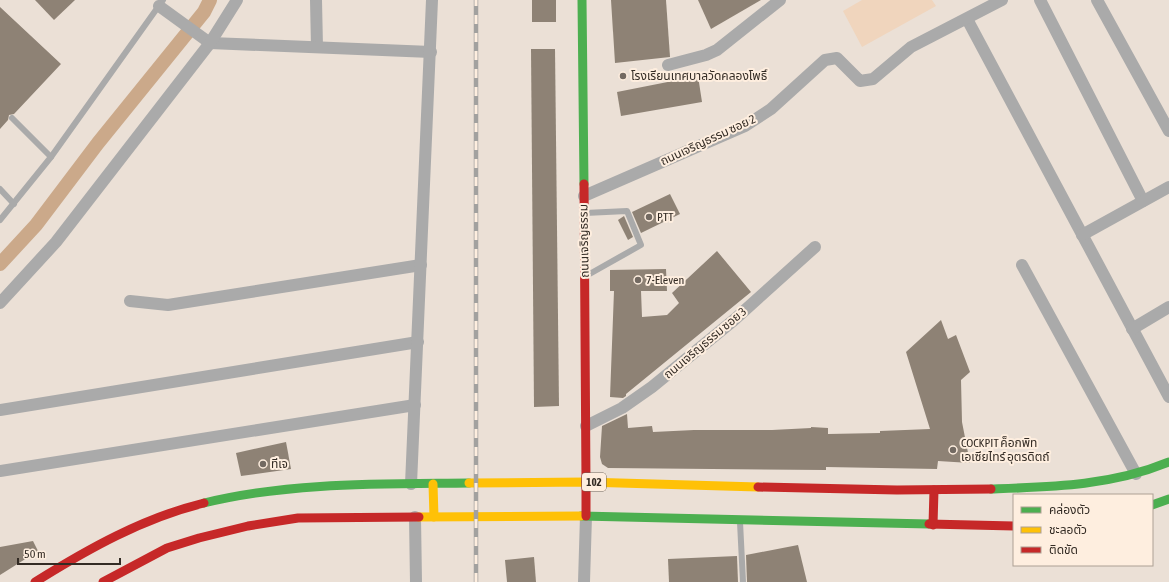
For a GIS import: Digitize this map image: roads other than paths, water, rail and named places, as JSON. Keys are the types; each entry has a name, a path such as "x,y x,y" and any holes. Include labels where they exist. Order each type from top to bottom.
{"main road":[{"name":"ถนนเจริญธรรม","path":"582,0 586,516"},
{"name":"102","path":"37,581 130,530 168,514 199,504 246,493 290,488 412,484 586,482 934,490 1076,486 1097,484 1136,474 1169,462"},
{"path":"433,484 434,517"},
{"path":"933,525 934,490"},
{"path":"1153,505 1169,499"},
{"path":"102,582 166,549 208,535 251,525 298,518 586,516 740,521 1013,526"}],"street":[{"path":"0,303 56,242 210,43 237,0"},
{"path":"316,0 317,47"},
{"path":"412,484 432,0"},
{"path":"668,65 706,55 717,50 780,0"},
{"name":"ถนนเจริญธรรม ซอย 2","path":"584,196 745,126 771,109 825,60 836,58 860,80 873,79 911,47 966,20 1002,0"},
{"path":"1040,0 1143,201"},
{"path":"1096,0 1169,131"},
{"path":"158,2 210,43 431,52"},
{"path":"966,20 1169,397"},
{"path":"1082,235 1169,187"},
{"name":"ถนนเจริญธรรม ซอย 3","path":"586,426 622,408 652,387 734,320 815,247"},
{"path":"130,301 168,305 422,264"},
{"path":"1022,265 1136,474"},
{"path":"1132,329 1169,307"},
{"path":"0,410 418,342"},
{"path":"0,471 415,405"},
{"path":"584,582 586,516"},
{"path":"415,517 416,582"}],"lane":[{"path":"0,220 51,157 158,2"},
{"path":"12,118 51,157"},
{"path":"0,189 14,204"},
{"path":"584,213 627,211 641,245 584,277"},
{"path":"740,521 743,582"}],"waterway":[{"path":"0,264 36,225 98,143 204,12 210,0"}],"railway":[{"path":"476,0 476,582"}],"place":[{"name":"โรงเรียนเทศบาลวัดคลองโพธิ์","path":"623,76"},
{"name":"PTT","path":"649,217"},
{"name":"7-Eleven","path":"638,280"},
{"name":"COCKPIT ค็อกพิท เอเซียไทร์ อุตรดิตถ์","path":"953,450"},
{"name":"ทีเจ","path":"263,464"}]}
